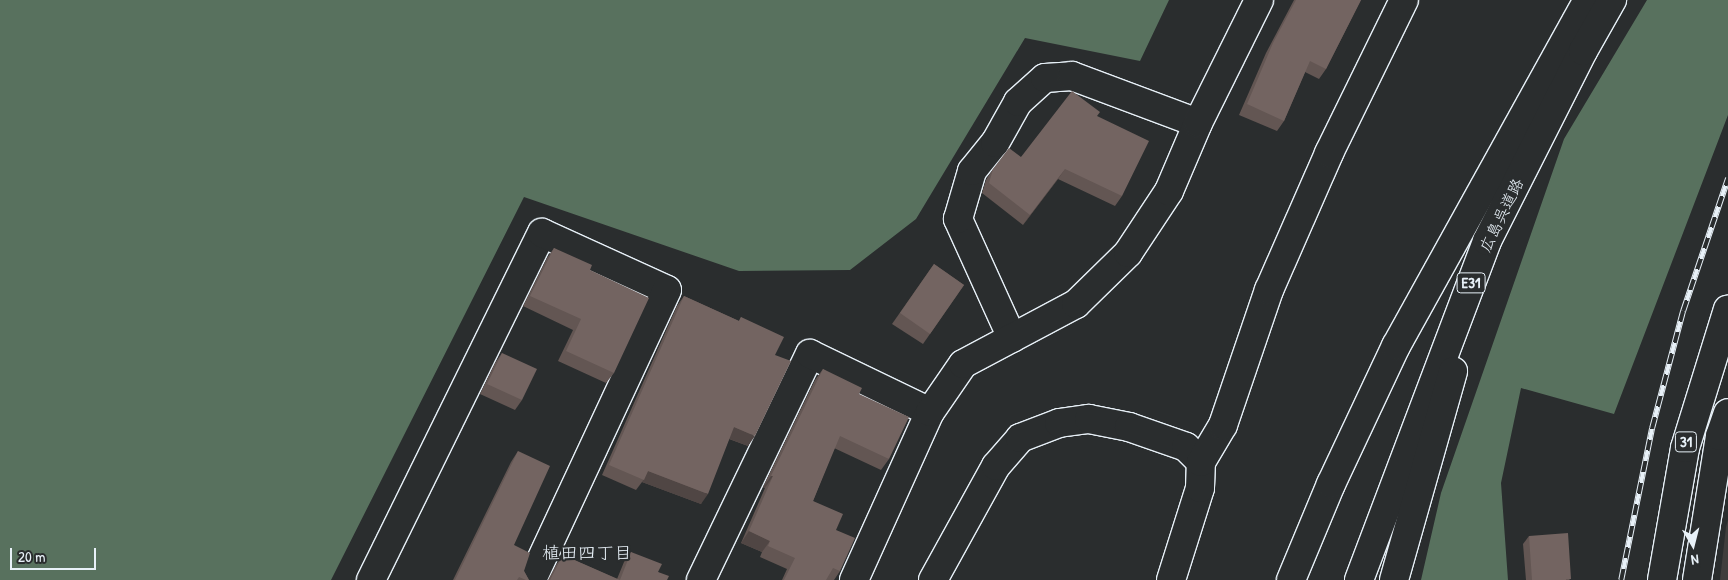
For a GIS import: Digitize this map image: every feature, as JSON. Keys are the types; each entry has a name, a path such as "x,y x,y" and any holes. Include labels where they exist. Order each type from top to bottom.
{"main road":[{"path":"854,580 930,412 963,364 1076,304 1128,253 1169,191 1198,123 1259,0"},
{"path":"1171,580 1200,488 1201,462 1223,426 1269,290 1329,153 1404,0"},
{"path":"1291,580 1330,484 1396,346 1588,0"},
{"name":"広島呉道路","path":"1359,580 1487,241 1583,51 1612,0"},
{"path":"1012,338 958,219 972,171 995,143 1018,102 1045,78 1072,76 1198,123"},
{"path":"372,580 542,232 666,290 532,580"},
{"path":"1394,580 1448,394 1487,241"},
{"name":"31","path":"1662,580 1685,448 1728,309"},
{"path":"701,580 810,354 930,412"},
{"name":"31","path":"1697,580 1720,436 1728,413"},
{"path":"933,580 996,466 1020,438 1059,424 1090,419 1129,427 1186,447 1201,462"}],"shaded area":[{"path":"1728,520 1728,580 1720,580 1726,527"}],"green space":[{"path":"0,0 1169,0 1140,61 1025,38 916,219 850,270 739,271 524,197 331,580 0,580"},
{"path":"1647,0 1728,0 1728,115 1614,414 1521,388 1501,483 1508,580 1421,580 1441,493 1564,139"}],"building":[{"path":"1296,0 1361,0 1326,69 1310,61 1284,121 1247,104 1273,43"},
{"path":"1072,91 1100,112 1097,116 1149,141 1122,196 1065,169 1030,215 989,183 993,169 1009,148 1021,157"},
{"path":"554,248 592,265 590,270 649,298 614,373 566,351 581,319 530,296"},
{"path":"934,264 964,285 930,334 900,313"},
{"path":"684,296 739,321 741,317 784,337 775,355 791,361 755,436 734,427 708,494 648,471 644,480 609,465"},
{"path":"502,353 537,369 522,400 487,384"},
{"path":"823,369 862,388 859,394 909,417 889,459 840,436 813,501 843,514 836,530 855,538 840,571 833,568 826,580 784,580 795,558 768,546 770,541 749,531 773,476 771,476"},
{"path":"518,451 550,466 514,545 530,553 524,571 529,580 519,577 517,580 455,580"},
{"path":"1568,533 1571,579 1532,580 1529,536"},
{"path":"631,552 662,564 658,572 669,576 667,580 620,580"},
{"path":"563,555 620,580 550,580"}],"railway":[{"path":"1621,580 1652,428 1683,311 1728,178"}],"district":[{"name":"植田四丁目","path":"587,553"}]}
